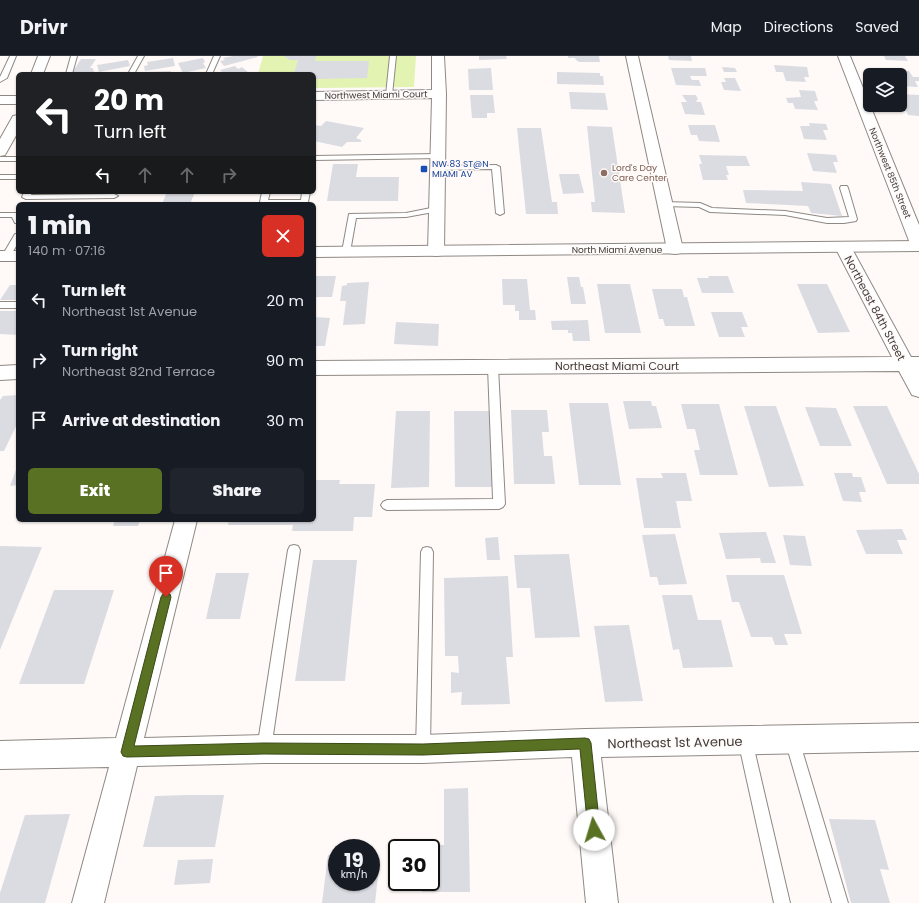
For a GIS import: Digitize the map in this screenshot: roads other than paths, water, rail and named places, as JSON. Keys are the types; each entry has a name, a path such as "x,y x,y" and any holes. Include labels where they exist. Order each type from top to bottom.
{"street":[{"path":"38,72 44,56"},
{"path":"436,251 439,94 438,56"},
{"path":"632,56 674,249"},
{"name":"Northwest 85th Street","path":"844,56 919,246"},
{"name":"Northwest Miami Court","path":"316,96 439,94"},
{"path":"0,100 16,100"},
{"path":"0,152 16,123"},
{"name":"North Miami Avenue","path":"316,252 919,246"},
{"name":"Northeast 84th Street","path":"843,247 912,365 919,390"},
{"name":"Northeast Miami Court","path":"316,368 912,365"},
{"path":"0,373 16,372"},
{"path":"88,903 185,522"},
{"name":"Northeast 1st Avenue","path":"0,755 264,749 423,749 585,743 919,737"},
{"path":"585,743 602,903"}],"lane":[{"path":"0,80 4,78 13,56"},
{"path":"70,72 74,56"},
{"path":"132,72 140,56"},
{"path":"210,72 217,56"},
{"path":"389,95 393,56"},
{"path":"316,158 437,162 496,167 500,213"},
{"path":"0,159 16,159"},
{"path":"0,177 16,177"},
{"path":"664,204 700,205 710,210 787,213 826,222 842,221 853,219 844,188"},
{"path":"27,194 49,201 82,201 115,194"},
{"path":"264,202 304,202"},
{"path":"346,252 352,216 406,215 436,209"},
{"path":"0,215 16,215"},
{"path":"8,256 16,240"},
{"path":"0,305 16,304"},
{"path":"387,505 499,504 493,367"},
{"path":"264,749 294,550"},
{"path":"423,749 427,552"},
{"path":"792,739 840,903"},
{"path":"745,740 782,903"}],"place":[{"name":"NW 83 ST@N MIAMI AV","path":"424,169"},
{"name":"Lord's Day Care Center","path":"604,173"}]}
